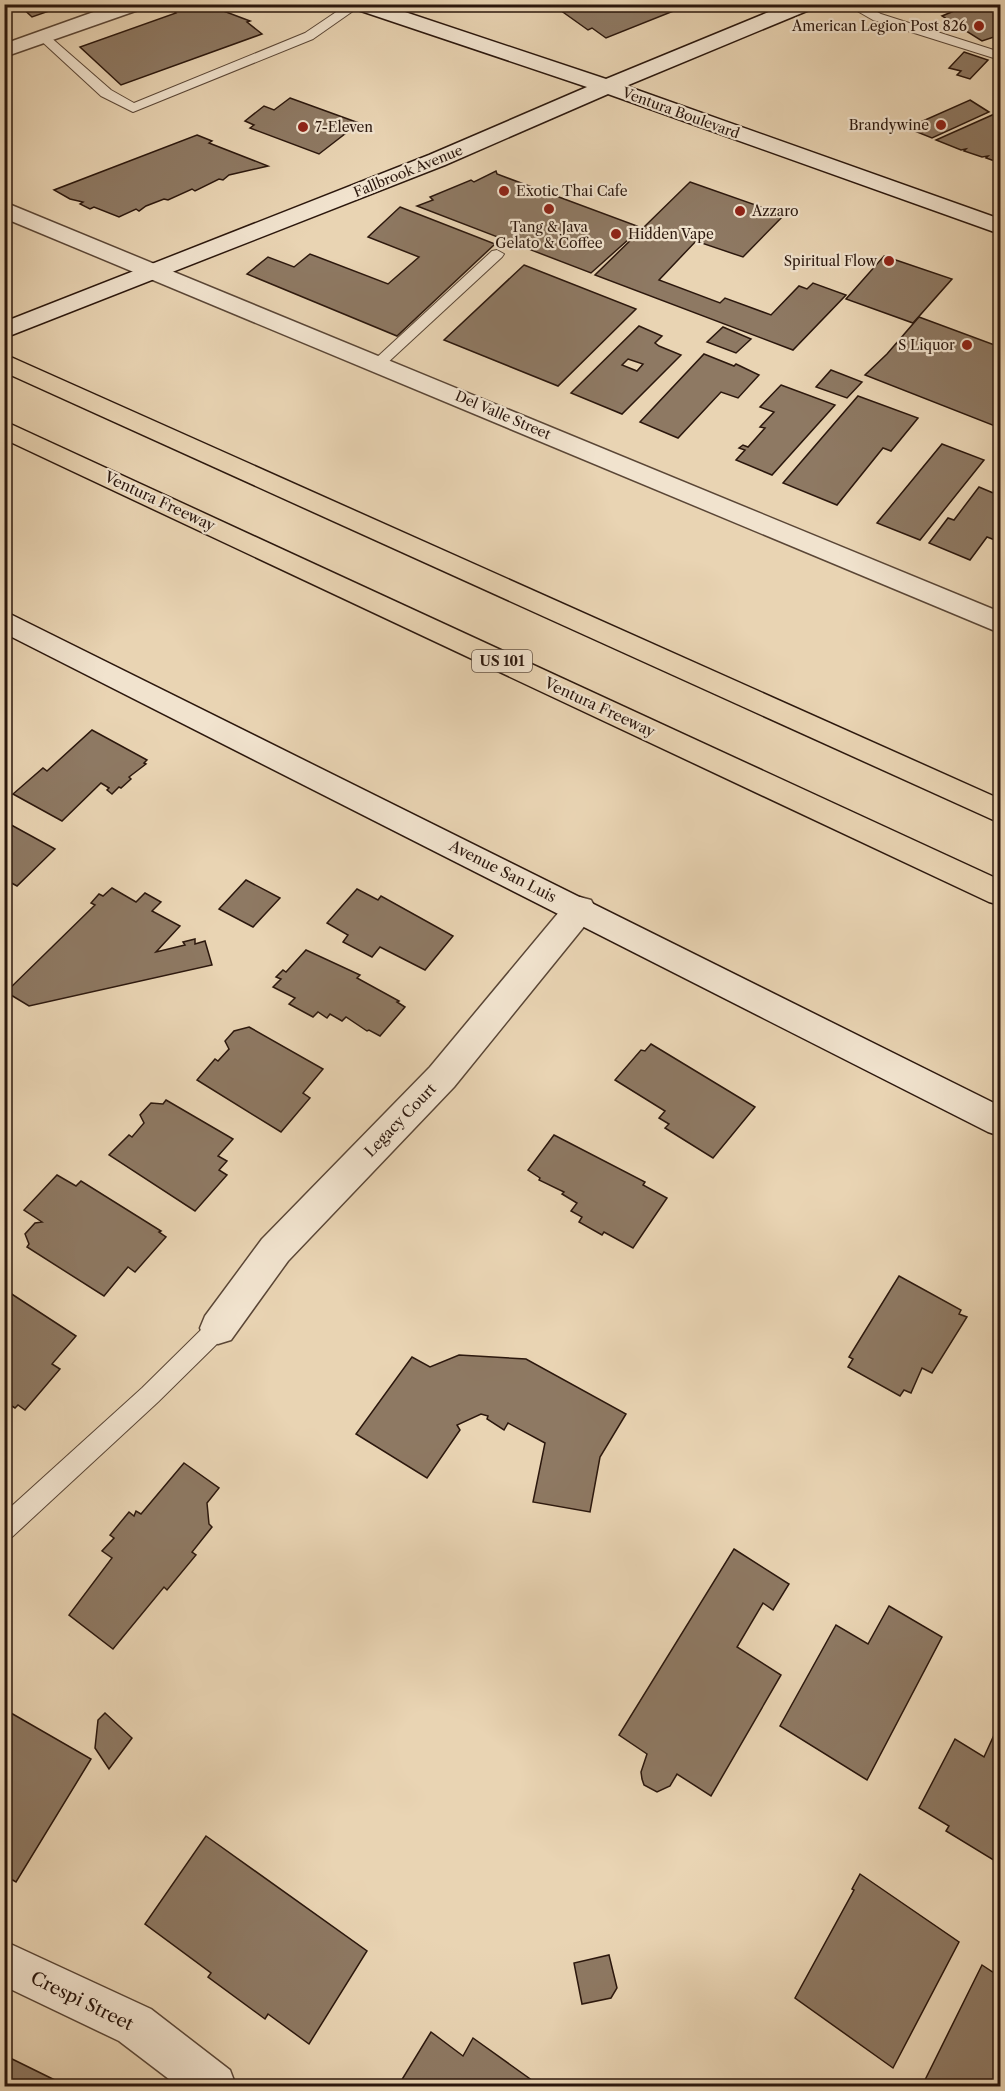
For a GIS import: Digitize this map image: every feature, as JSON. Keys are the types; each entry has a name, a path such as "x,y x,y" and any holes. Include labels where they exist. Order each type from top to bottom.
{"highway":[{"path":"4,362 1000,812"},
{"name":"Ventura Freeway","path":"4,429 1000,893"}],"street":[{"path":"4,51 138,4"},
{"name":"Ventura Boulevard","path":"358,4 608,87 1000,227"},
{"name":"Fallbrook Avenue","path":"4,331 437,160 664,62 807,4"},
{"name":"Del Valle Street","path":"4,210 379,363 1000,623"},
{"name":"Avenue San Luis","path":"4,621 1000,1122"},
{"name":"Legacy Court","path":"218,1328 275,1250 442,1077 580,909"},
{"name":"Crespi Street","path":"4,1963 135,2025 214,2086"}],"lane":[{"path":"44,38 106,93 133,108 309,36 358,4"},
{"path":"851,4 877,17 1000,56"},
{"path":"379,363 497,254"},
{"path":"4,1529 150,1395 218,1328"}],"building":[{"path":"18,4 76,4 69,7 66,5 32,17"},
{"path":"193,4 205,4 250,21 247,22 262,34 121,85 80,47 176,13 174,11"},
{"path":"691,4 606,38 592,28 588,30 553,5"},
{"name":"American Legion Post 826","path":"971,4 1000,4 1000,35 982,41 942,16"},
{"path":"964,52 988,60 970,79 957,75 961,71 949,68"},
{"name":"7-Eleven","path":"290,98 359,123 319,154 250,128 254,125 245,121 264,106 274,110"},
{"path":"970,100 989,112 932,138 907,128"},
{"path":"999,112 1000,163 986,158 988,156 982,157 964,151 966,149 961,150 936,140"},
{"path":"197,135 212,141 209,143 268,166 229,175 223,180 219,179 195,191 192,189 119,217 94,207 90,209 80,204 83,202 70,199 54,190"},
{"path":"496,171 497,174 637,226 635,228 639,230 591,273 417,206 433,200 430,197 471,180 474,182"},
{"path":"690,182 784,215 743,257 696,241 659,280 720,303 725,298 771,315 799,286 807,289 813,283 846,295 793,350 595,275"},
{"path":"400,207 495,244 397,336 247,274 268,257 294,267 310,254 388,284 419,257 368,237"},
{"path":"884,256 952,279 913,323 846,299"},
{"path":"524,265 636,309 558,386 444,340"},
{"path":"919,317 1000,347 1000,428 865,375"},
{"path":"639,326 662,336 655,343 659,346 681,355 622,414 571,393","holes":["628,359 643,364 637,371 622,365"]},
{"path":"723,327 751,339 736,353 707,342"},
{"path":"704,354 734,366 736,364 759,375 738,398 721,392 678,438 640,422"},
{"path":"831,370 862,382 847,398 816,387"},
{"path":"781,385 835,405 772,475 736,460 745,450 739,448 743,445 748,447 765,428 760,427 774,412 760,407"},
{"path":"858,396 918,418 891,451 883,448 837,505 783,483"},
{"path":"942,444 984,460 920,540 877,523"},
{"path":"979,487 998,495 1000,492 1000,542 987,537 970,560 929,543 948,518 954,520"},
{"path":"92,730 147,760 144,763 146,764 112,794 107,790 109,788 101,783 62,821 13,794 43,768 47,771"},
{"path":"4,821 55,849 17,886 4,879"},
{"path":"246,880 280,898 253,927 219,909"},
{"path":"112,888 136,902 145,893 161,902 152,911 180,926 156,952 185,945 183,942 195,939 195,944 205,941 212,965 29,1006 6,992 95,905 91,903 99,894 103,896"},
{"path":"357,889 378,900 381,896 453,936 425,970 380,947 372,957 343,942 348,935 327,923"},
{"path":"306,950 360,975 357,978 399,1001 397,1002 405,1007 380,1036 367,1031 346,1017 342,1021 330,1014 327,1018 318,1012 313,1017 289,1004 295,998 273,987 281,979 276,977 283,970 286,972"},
{"path":"249,1027 323,1069 303,1093 310,1098 281,1132 197,1080 215,1059 218,1061 229,1049 225,1041 234,1031"},
{"path":"651,1044 755,1107 713,1158 665,1128 669,1124 659,1118 665,1111 615,1080 641,1050 645,1051"},
{"path":"166,1100 233,1139 218,1156 227,1161 219,1170 227,1175 195,1211 109,1155 129,1135 132,1137 144,1123 140,1115 151,1103 163,1104"},
{"path":"554,1135 645,1182 643,1185 667,1198 633,1248 604,1232 602,1235 579,1222 582,1217 571,1211 577,1203 562,1194 564,1192 539,1180 540,1178 528,1170"},
{"path":"57,1175 76,1186 81,1181 161,1231 159,1232 166,1237 135,1272 128,1267 104,1296 27,1247 29,1244 25,1234 35,1223 42,1222 24,1210"},
{"path":"899,1276 961,1310 959,1314 967,1317 932,1373 922,1368 911,1393 904,1390 900,1396 848,1367 853,1359 849,1357"},
{"path":"4,1289 76,1336 52,1364 60,1369 25,1410 18,1405 15,1408 4,1401"},
{"path":"459,1355 526,1359 626,1414 600,1457 590,1512 533,1502 545,1443 508,1423 504,1430 487,1419 488,1416 481,1414 457,1425 460,1430 427,1478 356,1434 412,1357 430,1367"},
{"path":"184,1463 219,1488 207,1503 209,1524 212,1527 192,1552 196,1555 167,1590 164,1587 113,1649 69,1615 112,1558 102,1551 114,1538 110,1535 129,1512 134,1516 136,1511 141,1514"},
{"path":"734,1549 789,1584 773,1610 763,1603 737,1647 781,1675 711,1796 677,1774 670,1786 657,1792 644,1785 642,1779 641,1772 647,1754 619,1735"},
{"path":"889,1606 942,1637 867,1780 780,1726 836,1625 868,1644"},
{"path":"4,1709 91,1759 16,1882 4,1875"},
{"path":"105,1713 132,1738 109,1769 95,1748 98,1720"},
{"path":"999,1724 1000,1864 946,1831 949,1826 919,1808 955,1739 984,1757"},
{"path":"206,1836 367,1951 309,2044 268,2014 265,2019 208,1977 211,1973 145,1924"},
{"path":"860,1874 959,1942 893,2068 795,1998 854,1890 852,1889"},
{"path":"609,1955 617,1988 611,1998 582,2004 574,1963"},
{"path":"982,1965 1000,1977 1000,2086 922,2086"},
{"path":"431,2032 463,2056 473,2038 540,2086 398,2086"},
{"path":"4,2055 67,2086 4,2086"}],"place":[{"name":"American Legion Post 826","path":"979,26"},
{"name":"Brandywine","path":"941,125"},
{"name":"7-Eleven","path":"303,127"},
{"name":"Exotic Thai Cafe","path":"504,191"},
{"name":"Tang & Java Gelato & Coffee","path":"549,209"},
{"name":"Azzaro","path":"740,211"},
{"name":"Hidden Vape","path":"616,234"},
{"name":"Spiritual Flow","path":"889,261"},
{"name":"S Liquor","path":"967,345"}]}
